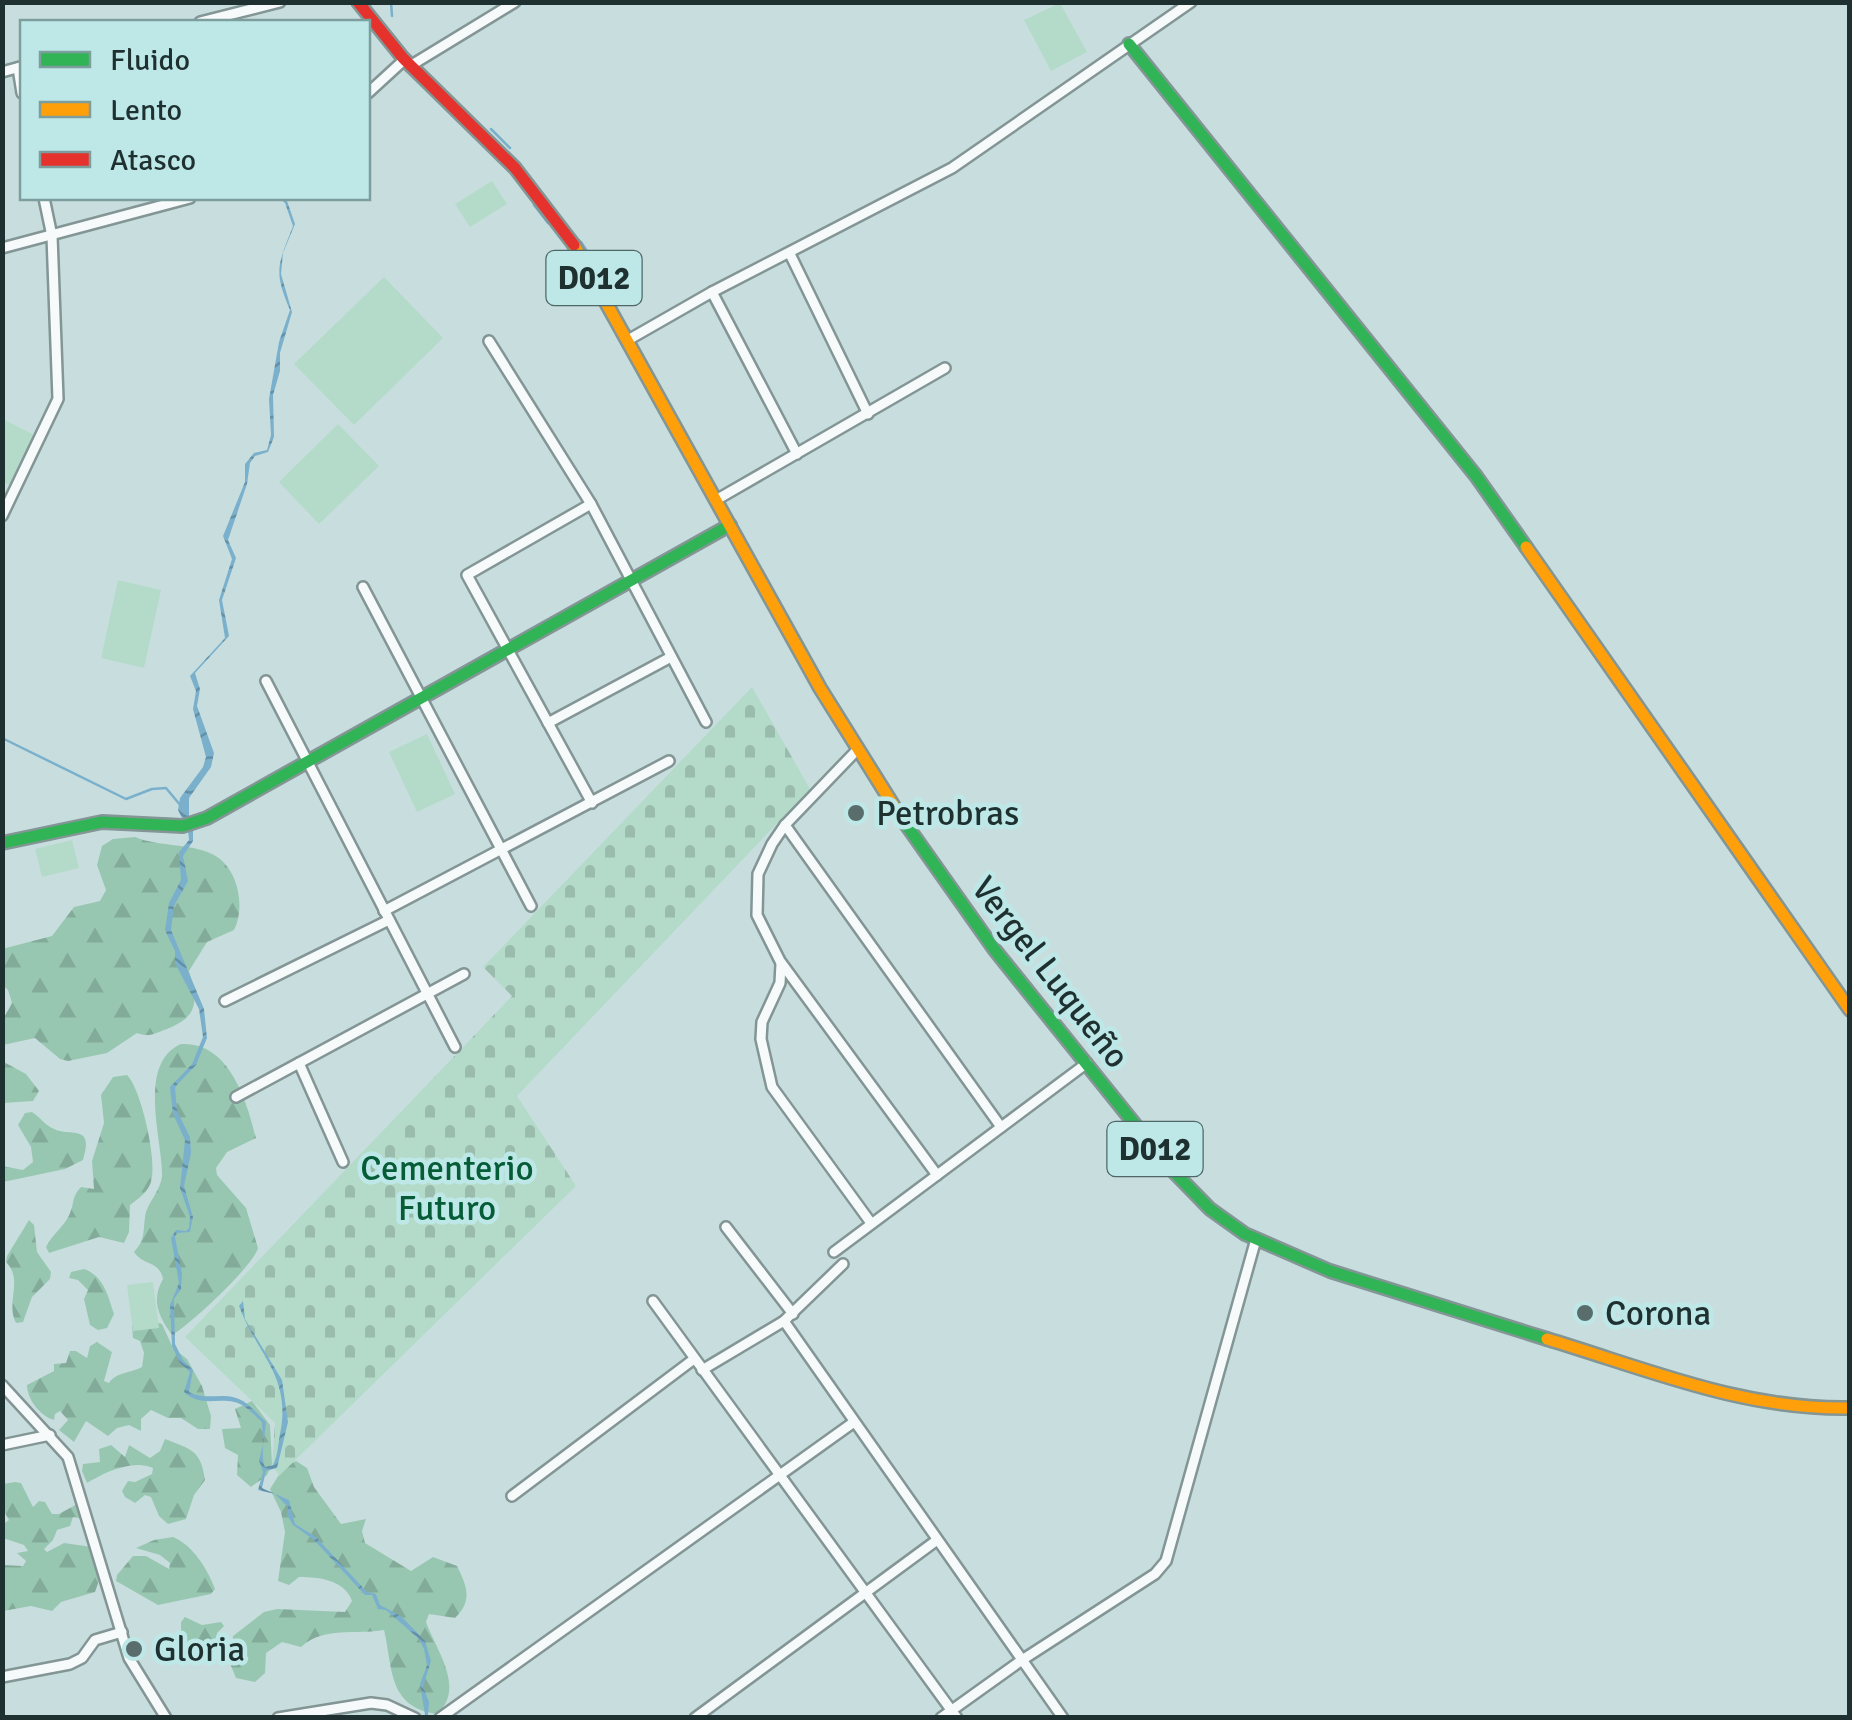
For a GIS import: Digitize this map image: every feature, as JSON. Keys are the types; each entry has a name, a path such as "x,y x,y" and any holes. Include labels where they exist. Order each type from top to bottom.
{"main road":[{"name":"Vergel Luqueño","path":"358,3 407,63 493,144 551,211 634,337 716,500 857,750 952,892 1185,1186 1222,1219 1256,1239 1402,1295 1742,1398 1802,1409 1850,1408"},
{"path":"1130,44 1476,476 1850,1010"},
{"path":"2,843 102,822 171,826 194,823 730,525"}],"street":[{"path":"208,20 280,2"},
{"path":"370,91 407,63 515,2"},
{"path":"634,337 712,292 952,168 1191,2"},
{"path":"2,72 20,67"},
{"path":"2,516 58,399 52,236 44,200"},
{"path":"2,248 183,200"},
{"path":"790,254 868,414"},
{"path":"712,292 797,454"},
{"path":"489,341 590,504 706,722"},
{"path":"716,500 946,368"},
{"path":"590,504 467,575 592,802"},
{"path":"363,586 531,906"},
{"path":"548,723 672,657"},
{"path":"266,681 454,1048"},
{"path":"857,750 785,825 762,863 756,904 762,928 780,961 937,1175"},
{"path":"225,1001 669,760"},
{"path":"785,825 1002,1127"},
{"path":"780,961 780,984 762,1022 761,1039 772,1087 872,1223"},
{"path":"236,1097 464,974"},
{"path":"299,1063 342,1162"},
{"path":"834,1252 1087,1063"},
{"path":"726,1227 854,1422 1063,1718"},
{"path":"941,1718 954,1714 1022,1660 1155,1574 1166,1561 1256,1239"},
{"path":"702,1370 789,1318 843,1264"},
{"path":"653,1301 954,1714"},
{"path":"512,1496 694,1359"},
{"path":"2,1385 68,1457 132,1663 166,1718"},
{"path":"440,1718 854,1422"},
{"path":"2,1446 50,1435"},
{"path":"696,1718 938,1540"},
{"path":"2,1677 70,1664 82,1658 95,1640 122,1632"},
{"path":"278,1718 370,1703 387,1705 415,1718"}],"green space":[{"path":"1060,3 1087,52 1051,71 1024,20"},
{"path":"492,181 507,204 470,227 455,204"},
{"path":"384,277 443,338 354,425 294,364"},
{"path":"3,419 34,435 9,485 3,482"},
{"path":"338,424 379,466 319,524 279,482"},
{"path":"118,580 161,590 144,668 101,658"},
{"name":"Cementerio Futuro","path":"752,687 810,789 517,1096 576,1186 279,1476 272,1464 275,1423 185,1337 512,996 483,967"},
{"path":"427,734 455,794 417,812 389,752"},
{"path":"135,837 212,854 234,877 238,921 234,930 207,942 189,971 194,991 190,1013 178,1024 156,1033 137,1033 107,1053 68,1061 35,1038 3,1045 3,1019 12,1003 3,985 2,949 52,936 74,907 100,901 106,890 97,865 102,846 113,839"},
{"path":"72,840 79,868 42,877 35,849"},
{"path":"181,1044 212,1052 241,1091 256,1138 227,1152 216,1168 217,1175 246,1208 258,1248 220,1294 172,1335 158,1308 161,1273 134,1252 142,1240 146,1212 161,1180 155,1103 159,1067"},
{"path":"2,1061 26,1074 39,1091 33,1101 3,1103"},
{"path":"127,1075 147,1126 153,1172 150,1186 130,1205 129,1232 124,1243 99,1237 49,1253 46,1247 68,1217 78,1191 81,1187 94,1189 92,1161 104,1123 101,1095 113,1077"},
{"path":"32,1112 52,1128 83,1136 83,1160 65,1169 3,1182 2,1166 23,1170 33,1162 31,1147 18,1125 25,1113"},
{"path":"29,1220 34,1225 37,1252 51,1272 50,1279 32,1297 23,1322 16,1323 12,1307 14,1276 6,1262"},
{"path":"84,1269 96,1276 107,1294 114,1314 107,1328 98,1330 90,1325 84,1299 88,1290 78,1280 69,1278 71,1272"},
{"path":"153,1282 159,1328 133,1331 127,1285"},
{"path":"150,1320 162,1324 173,1348 187,1359 202,1386 211,1416 210,1429 198,1429 181,1418 168,1418 151,1410 141,1419 141,1431 129,1425 108,1436 86,1421 74,1442 59,1430 68,1420 60,1411 54,1420 39,1411 27,1385 54,1371 54,1364 66,1363 70,1351 87,1358 90,1346 97,1342 112,1352 104,1381 109,1383 142,1367 144,1353 140,1341 133,1338 132,1325"},
{"path":"252,1401 270,1425 272,1464 267,1475 251,1487 237,1475 238,1455 225,1448 222,1429 241,1428 235,1409"},
{"path":"165,1439 193,1452 201,1462 205,1480 194,1495 186,1519 168,1524 159,1516 151,1497 145,1495 135,1503 125,1497 122,1491 128,1481 152,1474 153,1468 128,1466 87,1483 83,1464 100,1462 99,1449 111,1445 125,1457 129,1445 150,1458 160,1451"},
{"path":"296,1461 307,1468 314,1487 341,1524 366,1519 362,1531 365,1543 411,1571 433,1557 457,1566 466,1587 461,1612 455,1618 429,1614 426,1622 449,1681 445,1704 437,1714 421,1710 401,1694 384,1630 319,1636 301,1647 282,1642 266,1653 265,1673 255,1682 236,1678 231,1666 233,1636 264,1612 345,1612 352,1601 344,1588 330,1581 299,1577 289,1585 278,1581 285,1532 270,1489 284,1467"},
{"path":"21,1483 33,1507 39,1501 45,1502 52,1514 79,1503 83,1519 73,1517 70,1526 57,1530 44,1549 47,1552 64,1543 92,1547 102,1572 95,1592 61,1602 52,1611 31,1606 3,1611 3,1565 23,1566 26,1561 17,1553 28,1551 24,1545 3,1538 2,1525 9,1520 2,1508 3,1484"},
{"path":"173,1537 204,1566 215,1589 211,1594 158,1605 116,1581 133,1556 146,1556 169,1569 170,1563 160,1555 136,1548"},
{"path":"185,1617 202,1625 221,1622 224,1626 217,1633 217,1644 204,1643 181,1660 169,1650 181,1635"}],"water":[{"path":"281,200 287,201 295,224 283,253 293,226"},
{"path":"283,253 281,274 292,312 273,395 274,437 268,452 255,456 250,463 247,484 228,540 236,558 222,600 229,636 195,673 200,689 197,706 214,753 211,767 189,798 189,819 183,820 178,810 180,798 206,757 193,709 196,691 190,676 225,638 219,600 232,559 223,536 245,482 245,464 254,453 267,450 271,435 269,399 279,342 290,310 280,276"},
{"path":"193,829 193,841 183,856 188,881 174,906 171,930 204,1009 207,1038 196,1065 175,1087 177,1111 190,1137 184,1186 193,1217 190,1232 177,1233 175,1237 182,1274 181,1289 174,1299 175,1344 193,1370 189,1392 239,1399 266,1422 264,1463 265,1467 273,1465 278,1450 281,1396 271,1367 246,1323 239,1306 243,1301 245,1319 282,1380 288,1422 277,1468 266,1471 262,1488 289,1500 295,1524 316,1537 367,1592 376,1594 380,1605 401,1616 425,1641 431,1661 423,1687 429,1702 428,1715 420,1684 427,1665 419,1639 386,1610 378,1609 372,1595 365,1595 314,1540 293,1525 287,1515 288,1507 275,1494 258,1490 263,1472 259,1460 262,1422 238,1403 202,1401 184,1392 190,1372 180,1363 172,1346 170,1305 179,1283 171,1238 176,1230 189,1228 190,1217 180,1188 185,1140 173,1114 170,1087 192,1064 203,1037 199,1009 175,963 175,951 165,930 169,903 181,880 179,852 189,840 188,830"}],"waterway":[{"path":"391,2 392,16"},
{"path":"491,129 510,148"},
{"path":"534,205 548,223"},
{"path":"581,242 599,269"},
{"path":"2,738 126,799 166,788 181,806"}],"traffic: fast":[{"path":"1129,44 1476,476 1526,547"},
{"path":"2,843 102,822 183,826 207,818 730,525"},
{"path":"900,816 994,949 1170,1168 1210,1209 1245,1234 1330,1271 1547,1339"}],"traffic: slow":[{"path":"574,245 820,688 900,816"},
{"path":"1526,547 1850,1010"},
{"path":"1547,1339 1733,1395 1810,1407 1850,1408"}],"traffic: jam":[{"path":"358,2 403,58 515,168 574,245"}],"place":[{"name":"Petrobras","path":"856,813"},
{"name":"Corona","path":"1585,1313"},
{"name":"Gloria","path":"134,1649"}]}
